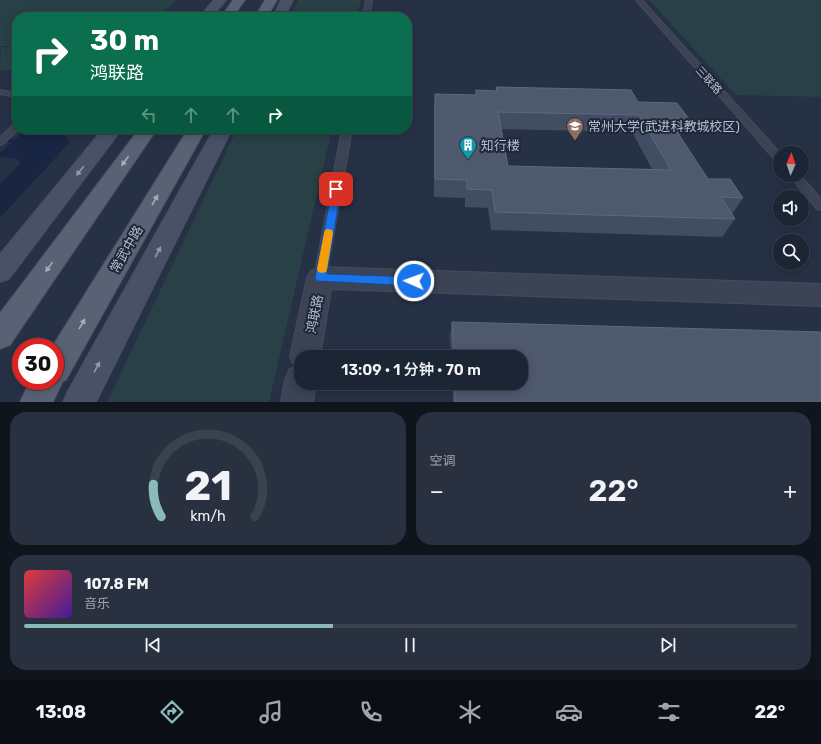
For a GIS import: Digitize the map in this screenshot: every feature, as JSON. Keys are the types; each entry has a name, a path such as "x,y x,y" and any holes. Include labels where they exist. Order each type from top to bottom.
{"main road":[{"path":"231,12 239,0"},
{"path":"264,12 270,0"},
{"path":"0,336 144,134"},
{"name":"常武中路","path":"64,355 194,134"},
{"path":"36,402 43,390"}],"street":[{"path":"209,12 220,0"},
{"path":"281,12 287,0"},
{"path":"0,272 109,134"},
{"path":"79,402 220,134"},
{"path":"320,278 821,295"},
{"name":"鸿联路","path":"306,350 320,278"},
{"path":"297,402 299,390"}],"lane":[{"path":"367,12 369,0"},
{"name":"三联路","path":"639,0 773,151"},
{"path":"0,92 12,94"},
{"path":"0,142 12,131"},
{"name":"鸿联路","path":"320,278 346,134"},
{"path":"800,182 821,206"}],"green space":[{"path":"0,0 176,0 163,12 12,12 12,46 0,46"},
{"path":"298,0 361,0 358,12 292,12"},
{"path":"649,0 821,0 821,97 736,95"},
{"path":"1,47 12,47 12,70 0,70"},
{"path":"235,134 331,134 269,402 107,402"}],"water":[{"path":"21,134 65,135 70,142 0,218 0,184 20,164 18,159 0,157 0,153"}],"building":[{"path":"496,87 631,90 638,102 677,103 689,119 668,118 708,179 730,179 743,198 721,197 735,219 495,212 492,190 467,189 467,180 435,179 435,94 476,95 476,90 497,91","holes":["498,112 639,115 671,170 508,166"]},
{"path":"452,322 821,332 821,402 455,402 455,390 528,390 528,350 454,350"}],"waterway":[{"path":"0,138 20,143"}],"slow traffic":[{"path":"322,269 328,233"}],"place":[{"name":"常州大学(武进科教城校区)","path":"575,141"},
{"name":"知行楼","path":"468,160"}],"route":[{"path":"336,189 320,278 414,281"}]}
